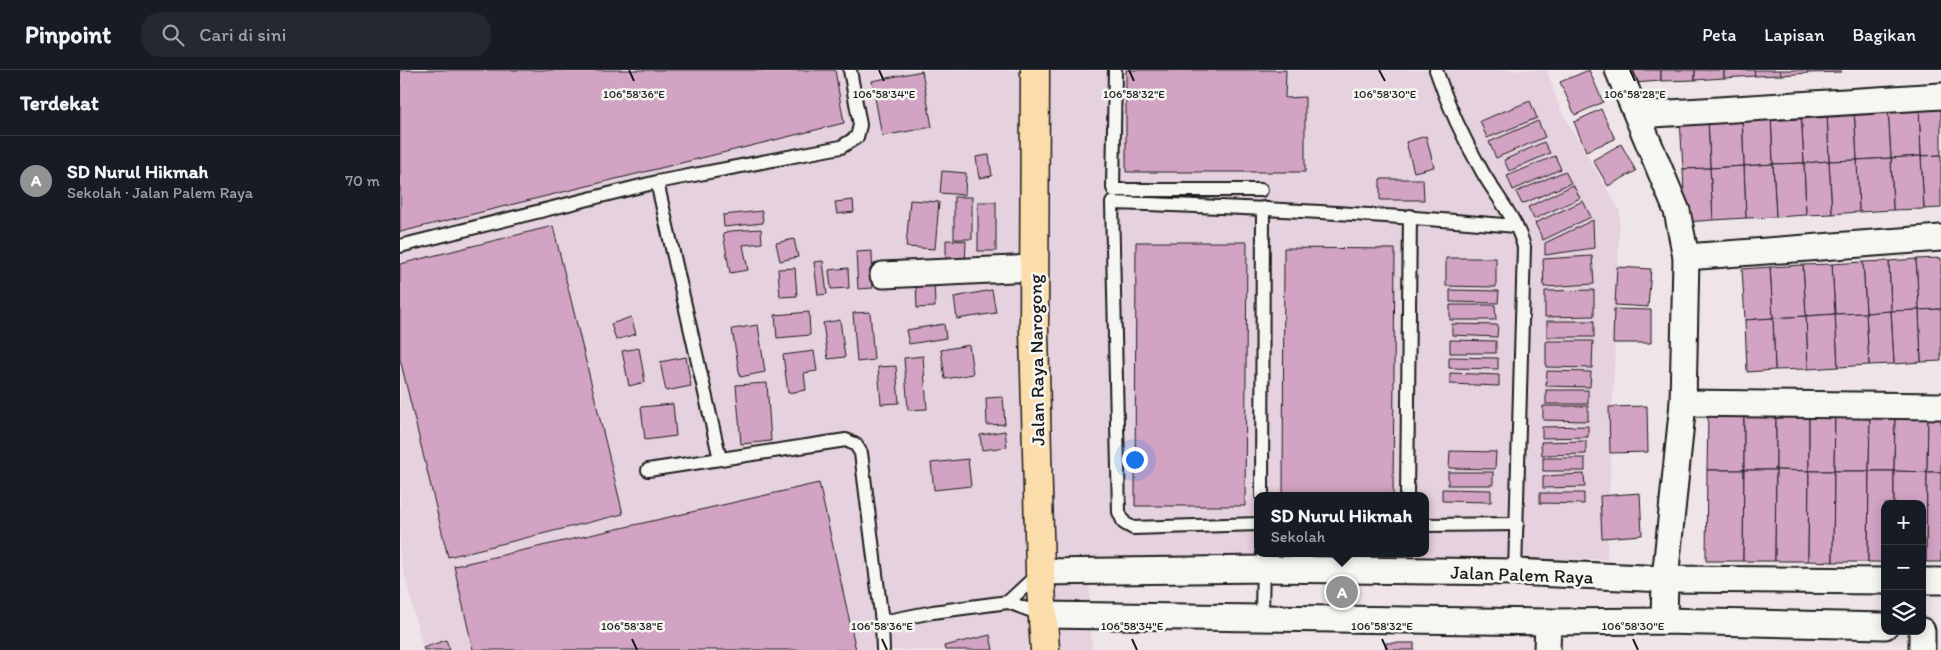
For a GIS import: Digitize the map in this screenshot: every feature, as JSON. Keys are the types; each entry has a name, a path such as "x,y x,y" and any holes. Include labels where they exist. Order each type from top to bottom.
{"main road":[{"name":"Jalan Raya Narogong","path":"1035,70 1034,268 1040,572 1046,650"}],"street":[{"path":"1618,70 1676,211 1686,258 1683,403 1665,579 1664,621"},
{"path":"1638,115 1941,96"},
{"path":"1686,258 1941,238"},
{"path":"883,275 1034,268"},
{"path":"1683,403 1941,406"},
{"name":"Jalan Palem Raya","path":"1040,572 1263,561 1665,579 1881,581"},
{"path":"1926,581 1941,581"},
{"path":"1043,616 1262,617 1548,622 1664,621 1881,626"},
{"path":"1547,650 1548,622"},
{"path":"1926,629 1941,627"},
{"path":"1922,635 1922,650"}],"lane":[{"path":"400,246 656,182 841,147 858,137 860,125 850,70"},
{"path":"1115,70 1114,190 1261,190"},
{"path":"1436,70 1458,125 1483,174 1516,226 1524,247 1515,572"},
{"path":"656,182 720,459"},
{"path":"1254,524 1133,528 1124,523 1119,512 1112,203 1263,208 1410,216 1516,226"},
{"path":"1262,492 1263,208"},
{"path":"1407,492 1410,216"},
{"path":"648,470 830,441 846,440 856,445 861,453 882,622 883,650"},
{"path":"1429,525 1517,524"},
{"path":"1262,617 1263,561"},
{"path":"1008,602 1040,572"},
{"path":"882,622 933,612 1008,602 1043,616"}],"shaded area":[{"path":"400,70 1547,70 1560,109 1620,211 1607,559 1088,558 1092,650 423,650 400,556"}],"building":[{"path":"400,70 835,70 844,123 400,232"},
{"path":"1126,70 1286,70 1285,98 1305,97 1305,172 1126,172"},
{"path":"1589,70 1603,102 1575,115 1560,82"},
{"path":"1633,70 1661,70 1661,81 1634,83"},
{"path":"1661,70 1695,70 1695,80 1661,81"},
{"path":"1695,70 1724,70 1724,78 1695,80"},
{"path":"1724,70 1754,70 1755,76 1724,78"},
{"path":"1754,70 1780,70 1781,75 1755,76"},
{"path":"1780,70 1808,70 1808,73 1781,75"},
{"path":"1808,70 1841,70 1841,72 1808,73"},
{"path":"922,71 932,127 882,136 872,81"},
{"path":"1530,101 1537,118 1487,138 1480,121"},
{"path":"1941,105 1941,155 1921,156 1919,106"},
{"path":"1919,106 1921,156 1891,158 1888,108"},
{"path":"1888,108 1891,158 1857,160 1854,109"},
{"path":"1601,109 1615,139 1586,151 1574,122"},
{"path":"1854,109 1857,160 1829,161 1827,111"},
{"path":"1827,111 1829,161 1804,163 1801,112"},
{"path":"1801,112 1804,163 1773,164 1771,114"},
{"path":"1771,114 1773,164 1744,166 1742,116"},
{"path":"1742,116 1744,166 1710,168 1708,117"},
{"path":"1708,117 1710,168 1683,169 1680,119"},
{"path":"1538,121 1545,137 1496,158 1489,142"},
{"path":"1426,136 1434,167 1414,172 1406,142"},
{"path":"1544,142 1550,153 1509,171 1504,160"},
{"path":"1621,144 1636,171 1608,186 1593,160"},
{"path":"989,155 992,176 979,178 976,157"},
{"path":"1941,155 1941,208 1924,209 1921,156"},
{"path":"1555,156 1561,169 1513,190 1507,176"},
{"path":"1921,156 1924,209 1893,210 1891,158"},
{"path":"1891,158 1893,210 1859,212 1857,160"},
{"path":"1857,160 1859,212 1832,214 1829,161"},
{"path":"1829,161 1832,214 1806,215 1804,163"},
{"path":"1804,163 1806,215 1776,217 1773,164"},
{"path":"1773,164 1776,217 1746,218 1744,166"},
{"path":"1744,166 1746,218 1713,220 1710,168"},
{"path":"1710,168 1713,220 1685,222 1683,169"},
{"path":"942,171 966,173 965,195 940,193"},
{"path":"1565,171 1571,183 1522,204 1516,192"},
{"path":"1380,179 1423,179 1424,200 1380,200"},
{"path":"1573,185 1580,198 1534,219 1528,207"},
{"path":"954,197 972,197 972,239 954,239"},
{"path":"853,200 854,212 837,214 835,202"},
{"path":"910,200 939,202 935,249 906,247"},
{"path":"1583,201 1591,217 1543,240 1535,223"},
{"path":"978,202 996,202 996,251 978,251"},
{"path":"762,211 763,223 724,227 723,215"},
{"path":"1593,220 1594,248 1545,255 1545,243"},
{"path":"553,226 623,514 448,557 400,359 400,264"},
{"path":"761,229 762,243 743,245 748,270 730,273 723,233"},
{"path":"794,239 798,257 780,261 776,243"},
{"path":"946,240 966,241 965,270 946,269"},
{"path":"1136,242 1247,242 1245,506 1135,506"},
{"path":"1284,248 1395,249 1393,492 1283,492"},
{"path":"872,251 873,288 858,289 856,252"},
{"path":"1592,256 1594,284 1544,287 1543,259"},
{"path":"1446,258 1496,258 1496,287 1446,286"},
{"path":"1941,258 1941,309 1919,310 1916,259"},
{"path":"1916,259 1919,310 1891,311 1889,261"},
{"path":"823,261 827,294 818,295 814,262"},
{"path":"1889,261 1891,311 1866,313 1863,262"},
{"path":"1863,262 1866,313 1835,314 1832,264"},
{"path":"1832,264 1835,314 1806,316 1803,265"},
{"path":"1803,265 1806,316 1773,318 1770,267"},
{"path":"1617,267 1651,269 1648,307 1615,305"},
{"path":"1770,267 1773,318 1745,320 1742,269"},
{"path":"795,268 797,296 780,297 778,269"},
{"path":"848,268 849,288 831,289 829,270"},
{"path":"916,280 934,280 935,307 917,308"},
{"path":"992,290 996,313 957,319 954,297"},
{"path":"1450,290 1499,291 1498,303 1450,302"},
{"path":"1594,290 1594,316 1545,317 1545,291"},
{"path":"1450,305 1495,305 1496,320 1450,320"},
{"path":"1614,309 1651,310 1651,343 1613,343"},
{"path":"1941,309 1941,361 1921,362 1919,310"},
{"path":"1919,310 1921,362 1894,364 1891,311"},
{"path":"1891,311 1894,364 1869,365 1866,313"},
{"path":"809,312 810,335 777,338 775,315"},
{"path":"870,312 874,360 857,362 853,313"},
{"path":"1866,313 1869,365 1838,367 1835,314"},
{"path":"1835,314 1838,367 1808,369 1806,316"},
{"path":"1806,316 1808,369 1775,370 1773,318"},
{"path":"631,317 636,334 616,340 611,324"},
{"path":"1773,318 1775,370 1747,372 1745,320"},
{"path":"840,320 845,357 828,359 823,323"},
{"path":"1547,321 1594,321 1594,337 1547,337"},
{"path":"944,324 946,338 909,344 906,330"},
{"path":"1452,324 1498,325 1497,337 1452,335"},
{"path":"758,325 765,372 740,377 732,329"},
{"path":"1450,340 1496,341 1496,353 1450,353"},
{"path":"1546,341 1593,341 1592,368 1546,367"},
{"path":"969,345 973,374 945,379 941,350"},
{"path":"639,348 645,382 629,386 622,351"},
{"path":"814,351 817,371 804,373 806,390 788,393 783,355"},
{"path":"923,356 927,409 908,410 904,358"},
{"path":"686,357 691,386 666,391 660,362"},
{"path":"1449,357 1498,358 1498,369 1449,368"},
{"path":"896,366 899,403 881,404 878,367"},
{"path":"1547,371 1591,372 1590,387 1546,386"},
{"path":"1450,373 1499,375 1499,386 1450,384"},
{"path":"767,383 771,441 741,444 736,385"},
{"path":"1546,390 1588,390 1588,404 1546,404"},
{"path":"1003,397 1005,424 987,425 986,398"},
{"path":"673,404 676,436 645,440 641,407"},
{"path":"1543,406 1588,406 1588,421 1543,420"},
{"path":"1647,406 1648,452 1610,453 1609,407"},
{"path":"1708,416 1744,416 1744,470 1707,470"},
{"path":"1744,416 1776,416 1776,470 1744,470"},
{"path":"1776,416 1809,416 1809,471 1776,470"},
{"path":"1809,416 1835,416 1834,471 1809,471"},
{"path":"1835,416 1870,417 1869,471 1834,471"},
{"path":"1870,417 1895,417 1894,471 1869,471"},
{"path":"1895,417 1928,417 1927,472 1894,471"},
{"path":"1928,417 1941,417 1941,472 1927,472"},
{"path":"1588,426 1588,437 1542,438 1542,427"},
{"path":"1005,431 1007,447 982,450 980,435"},
{"path":"1586,441 1586,454 1542,455 1541,442"},
{"path":"1450,451 1496,452 1495,469 1449,468"},
{"path":"1543,458 1585,458 1585,471 1543,471"},
{"path":"968,459 971,486 934,490 931,463"},
{"path":"1707,470 1744,470 1743,561 1706,561"},
{"path":"1744,470 1776,470 1775,561 1743,561"},
{"path":"1776,470 1809,471 1808,561 1775,561"},
{"path":"1809,471 1834,471 1833,562 1808,561"},
{"path":"1834,471 1869,471 1868,562 1833,562"},
{"path":"1869,471 1894,471 1894,500 1881,500 1881,562 1868,562"},
{"path":"1894,471 1927,472 1926,562 1926,500 1894,500"},
{"path":"1448,472 1493,472 1493,485 1448,485"},
{"path":"1927,472 1941,472 1941,562 1926,562"},
{"path":"1584,474 1585,487 1543,488 1543,476"},
{"path":"819,483 856,650 473,650 454,566"},
{"path":"1442,489 1491,490 1491,502 1442,501"},
{"path":"1540,493 1584,493 1584,504 1540,503"},
{"path":"1640,493 1642,535 1602,538 1600,496"},
{"path":"990,635 993,650 945,650 944,646"},
{"path":"446,640 450,650 424,650 423,648"},
{"path":"1386,643 1414,643 1414,650 1386,650"}],"place":[{"name":"SD Nurul Hikmah","path":"1342,592"}]}
